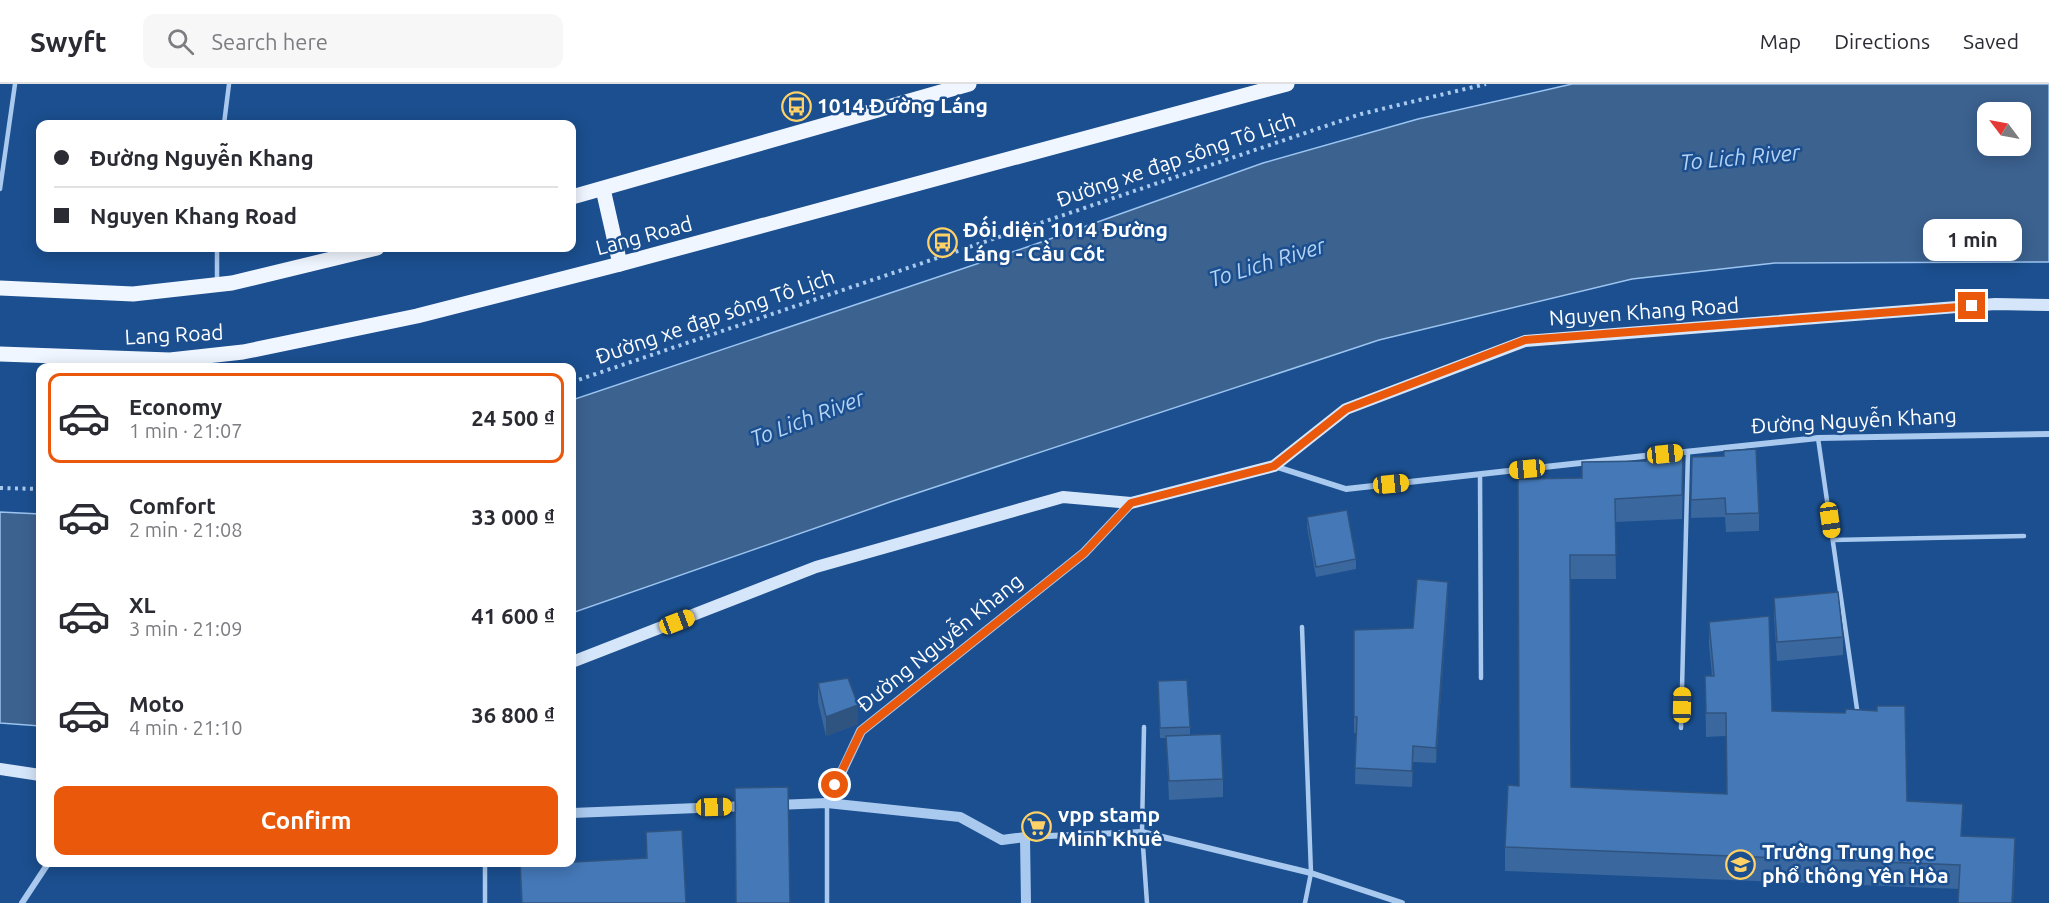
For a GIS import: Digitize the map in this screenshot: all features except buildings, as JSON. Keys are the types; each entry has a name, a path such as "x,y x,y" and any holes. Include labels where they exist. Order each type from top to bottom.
{"main road":[{"path":"576,196 969,84"},
{"name":"Lang Road","path":"175,363 243,352 417,316 620,264 1287,84"},
{"path":"603,189 620,264"},
{"name":"Lang Road","path":"0,288 133,294 217,284 359,252"},
{"name":"Nguyen Khang Road","path":"1274,466 1346,409 1525,340 1995,304 2049,305"},
{"name":"Lang Road","path":"0,354 152,363"},
{"path":"576,660 827,564 1063,497 1131,503 1274,466"},
{"path":"0,769 36,774"}],"street":[{"name":"Đường Nguyễn Khang","path":"1274,466 1346,489 1818,438 2049,434"},
{"name":"Đường Nguyễn Khang","path":"827,803 861,731 1084,553 1131,503"},
{"path":"767,805 827,803 960,817 1002,840 1142,832 1311,873 1402,903"},
{"path":"576,813 755,806"},
{"path":"1025,837 1026,903"},
{"path":"22,903 46,867"}],"lane":[{"path":"0,189 15,84"},
{"path":"224,120 229,84"},
{"path":"217,252 217,284"},
{"path":"1818,438 1859,721"},
{"path":"1681,728 1688,452"},
{"path":"1480,474 1481,678"},
{"path":"1833,540 2024,536"},
{"path":"1302,627 1311,873 1305,903"},
{"path":"1144,727 1142,832 1147,903"},
{"path":"827,803 827,903"},
{"path":"485,867 485,903"}],"path":[{"name":"Đường xe đạp sông Tô Lịch","path":"576,381 1361,114 1486,84"},
{"path":"0,488 36,489"}],"water":[{"name":"To Lich River","path":"1572,84 2049,84 2049,262 1775,263 1632,279 1379,340 893,501 576,612 576,399 1033,245 1263,163 1418,119"},
{"path":"0,512 36,514 36,726 0,723"}],"place":[{"name":"1014 Đường Láng","path":"796,106"},
{"name":"Đối diện 1014 Đường Láng - Cầu Cót","path":"942,242"},
{"name":"vpp stamp Minh Khuê","path":"1037,827"},
{"name":"Trường Trung học phổ thông Yên Hòa","path":"1741,864"}],"route":[{"path":"835,785 861,731 1084,553 1131,503 1274,466 1346,409 1525,340 1972,306"}]}
